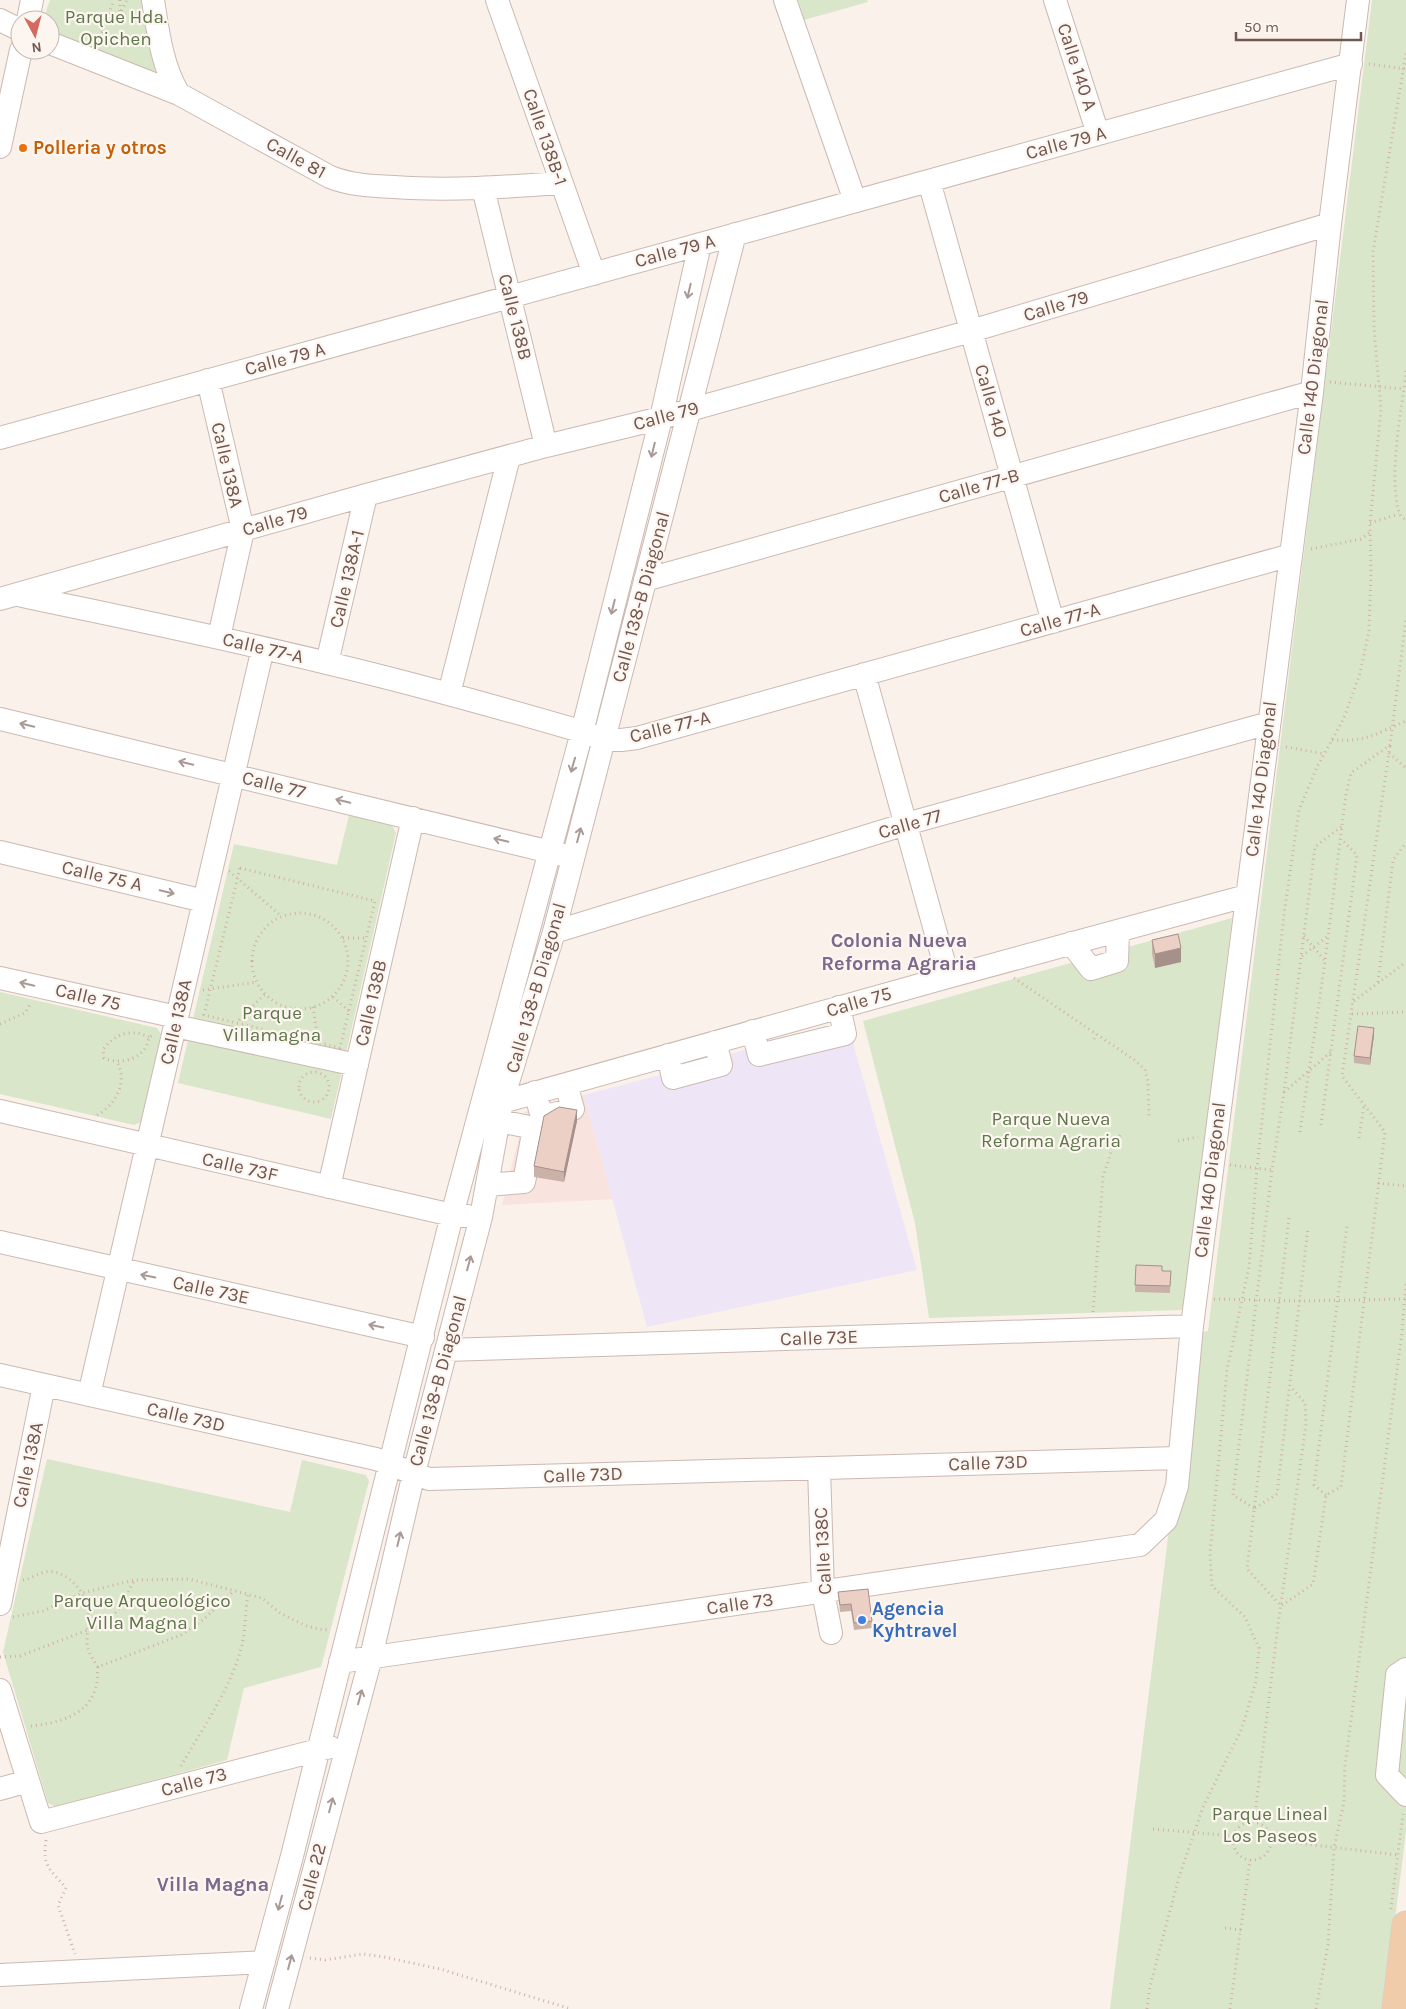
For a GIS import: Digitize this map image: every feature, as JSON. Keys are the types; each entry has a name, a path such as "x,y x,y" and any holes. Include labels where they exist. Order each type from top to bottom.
{"main road":[{"path":"1396,2009 1398,1919"}],"street":[{"path":"153,0 165,62 179,94"},
{"name":"Calle 138B-1","path":"497,0 594,274"},
{"path":"785,0 855,201"},
{"name":"Calle 140 A","path":"1055,0 1098,134"},
{"name":"Calle 140 Diagonal","path":"1140,1545 1166,1520 1177,1486 1178,1458 1192,1326 1246,896 1269,724 1299,552 1320,387 1330,224 1358,0"},
{"name":"Calle 81","path":"60,47 179,94 330,177 343,182 407,188 483,188 561,183"},
{"path":"0,146 19,60"},
{"name":"Calle 79 A","path":"0,438 1351,64"},
{"name":"Calle 140","path":"928,181 1053,622"},
{"name":"Calle 138B","path":"483,188 546,446"},
{"name":"Calle 79","path":"7,597 366,495 546,446 661,418 971,331 1330,224"},
{"name":"Calle 138-B Diagonal","path":"348,1744 371,1657 414,1473 481,1217 500,1111 554,932 735,234"},
{"name":"Calle 138-B Diagonal","path":"318,1749 389,1464 423,1337 452,1215 582,732 661,418 700,244"},
{"name":"Calle 138A","path":"208,380 243,530 219,637"},
{"name":"Calle 77-B","path":"645,580 1012,477 1320,387"},
{"path":"449,694 509,457"},
{"name":"Calle 138A-1","path":"327,663 366,495"},
{"name":"Calle 77-A","path":"7,597 219,637 449,694 604,738 621,740 638,738 1299,552"},
{"name":"Calle 138A","path":"89,1395 147,1146 171,1025 204,900 262,648"},
{"path":"864,674 948,977"},
{"name":"Calle 77","path":"0,719 573,858"},
{"name":"Calle 77","path":"554,932 906,824 1269,724"},
{"name":"Calle 138B","path":"329,1187 413,818"},
{"name":"Calle 75 A","path":"0,852 204,900"},
{"name":"Calle 75","path":"500,1111 536,1092 1246,896"},
{"name":"Calle 75","path":"0,978 171,1025 230,1030 356,1065"},
{"name":"Calle 73F","path":"0,1111 452,1215 481,1217"},
{"path":"487,1185 524,1182 534,1128 500,1111"},
{"name":"Calle 73E","path":"0,1242 423,1337"},
{"name":"Calle 73E","path":"446,1350 1192,1326"},
{"name":"Calle 73D","path":"0,1375 376,1459 429,1479 1178,1458"},
{"name":"Calle 138A","path":"3,1611 10,1506 44,1384"},
{"name":"Calle 138C","path":"819,1468 823,1592 831,1633"},
{"name":"Calle 73","path":"340,1662 1140,1545"},
{"path":"1406,1669 1397,1675 1386,1776 1406,1795"},
{"path":"0,1690 28,1781 45,1821"},
{"name":"Calle 73","path":"45,1821 318,1749 348,1744"},
{"name":"Calle 22","path":"277,2009 348,1744"},
{"name":"Calle 22","path":"251,2009 292,1856 318,1749"},
{"path":"0,1789 28,1781"},
{"path":"0,1975 264,1962"}],"path":[{"path":"98,43 114,0"},
{"path":"120,0 120,15 127,0"},
{"path":"1146,2009 1150,1986 1179,1877 1203,1807 1242,1728 1256,1681 1259,1648 1245,1617 1212,1586 1210,1554 1227,1370 1249,1267 1257,1168 1284,914 1299,810 1324,754 1344,718 1360,673 1369,631 1372,572 1370,523 1382,410 1374,328 1373,252 1406,53"},
{"path":"1406,371 1395,464 1399,514 1406,520"},
{"path":"1320,387 1379,387 1404,390"},
{"path":"1370,523 1399,514"},
{"path":"1299,552 1343,544 1361,539 1370,533"},
{"path":"1326,1495 1341,1486 1385,1132 1342,1076 1389,753 1406,619"},
{"path":"1332,740 1351,741 1368,738 1406,721"},
{"path":"1300,1132 1351,773 1390,745"},
{"path":"1285,747 1324,754"},
{"path":"1389,753 1406,768"},
{"path":"1254,1508 1233,1495 1272,1170 1284,1092 1315,847 1342,826"},
{"path":"1321,1125 1357,855 1341,838"},
{"path":"1378,982 1393,860 1406,843"},
{"path":"225,868 282,916"},
{"path":"240,868 375,901 367,938 340,1048 230,1030 204,1016 240,868"},
{"path":"292,913 308,913 322,918 335,926 343,938 349,954 348,970 343,984 333,997 320,1005 305,1010 288,1008 273,1002 265,994 254,976 251,959 254,943 263,929 276,918 292,913"},
{"path":"1302,956 1328,935"},
{"path":"1304,936 1325,962"},
{"path":"343,938 375,938"},
{"path":"1354,1002 1406,962"},
{"path":"1011,977 1136,1061 1145,1070 1148,1081 1149,1117"},
{"path":"197,991 257,982"},
{"path":"230,1030 265,994"},
{"path":"333,997 353,1015"},
{"path":"0,1024 25,1013 31,1005 32,998"},
{"path":"1352,1014 1406,1012"},
{"path":"149,1037 148,1045 144,1052 126,1061 117,1062 104,1058 103,1050 109,1040 122,1034 131,1033 149,1037 171,1025"},
{"path":"1094,1038 1096,1034"},
{"path":"1284,1092 1331,1052"},
{"path":"91,1117 107,1109 117,1096 121,1077 117,1062"},
{"path":"315,1072 324,1076 329,1084 329,1089 324,1097 316,1101 306,1100 303,1097 300,1092 299,1082 305,1074 315,1072"},
{"path":"1359,1138 1364,1104"},
{"path":"1092,1315 1103,1177 1113,1146 1121,1134"},
{"path":"1178,1142 1201,1136"},
{"path":"1212,1162 1272,1170"},
{"path":"1378,1183 1406,1186"},
{"path":"1281,1606 1247,1569 1289,1218"},
{"path":"1326,1495 1314,1485 1347,1226"},
{"path":"1254,1508 1277,1494 1308,1228"},
{"path":"1316,2009 1328,1945 1334,1848 1344,1802 1345,1766 1402,1332 1406,1283"},
{"path":"1196,1298 1300,1301 1405,1299"},
{"path":"1254,1822 1306,1424 1305,1403 1290,1386"},
{"path":"1281,1606 1314,1584 1326,1495"},
{"path":"15,1581 28,1580 45,1572 56,1573 66,1577 82,1593 87,1604 87,1644 92,1659 98,1667 97,1686 88,1705 78,1713 52,1723 26,1727"},
{"path":"3,1611 43,1611 82,1593 134,1580 189,1579 262,1598 280,1614 318,1629 333,1631"},
{"path":"0,1657 20,1656 88,1630 116,1612 134,1580"},
{"path":"98,1667 155,1647 181,1635 204,1619 234,1591"},
{"path":"177,1772 228,1682 242,1645 248,1594"},
{"path":"1398,1919 1398,1855 1406,1795"},
{"path":"45,1821 44,1856 47,1865 66,1888 58,1905 81,1971"},
{"path":"1259,1823 1268,1830 1271,1840 1270,1847 1262,1857 1250,1860 1239,1854 1233,1842 1234,1836 1243,1824 1259,1823"},
{"path":"1154,1829 1234,1836"},
{"path":"1271,1840 1398,1855"},
{"path":"1230,2009 1250,1860"},
{"path":"1225,1928 1241,1930"},
{"path":"301,1957 325,1960 363,1954 384,1957 440,1969 571,2009"}],"shaded area":[{"path":"851,1036 917,1270 647,1327 584,1095 668,1073 754,1047"},
{"path":"584,1095 613,1199 502,1205 525,1112"}],"green space":[{"name":"Parque Hda. Opichen","path":"50,0 141,0 156,68 154,72 60,36 60,10 46,10"},
{"path":"798,0 867,0 868,2 804,20"},
{"name":"Parque Lineal Los Paseos","path":"1372,0 1406,0 1406,1831 1384,2009 1110,2009 1193,1334 1208,1331"},
{"name":"Parque Villamagna","path":"349,815 392,825 396,833 331,1119 178,1083 234,844 337,865"},
{"name":"Parque Nueva Reforma Agraria","path":"1232,918 1184,1307 1181,1310 929,1318 915,1223 863,1021"},
{"path":"0,992 157,1028 161,1034 141,1122 134,1125 0,1094"},
{"name":"Parque Arqueológico Villa Magna I","path":"47,1459 290,1512 302,1460 366,1475 369,1481 321,1667 244,1688 227,1760 56,1807 48,1803 3,1652"}],"building":[{"path":"1178,934 1181,948 1155,954 1152,940"},
{"path":"1358,1026 1374,1028 1370,1058 1354,1056"},
{"path":"559,1107 577,1110 564,1172 534,1166 544,1116"},
{"path":"1136,1265 1162,1266 1162,1271 1171,1271 1170,1286 1135,1285"},
{"name":"Agencia Kyhtravel","path":"868,1589 872,1621 854,1623 851,1604 840,1605 838,1592"}],"place":[{"name":"Polleria y otros","path":"23,148"},
{"name":"Agencia Kyhtravel","path":"862,1620"}],"district":[{"name":"Colonia Nueva Reforma Agraria","path":"899,952"},
{"name":"Villa Magna","path":"213,1884"}]}
